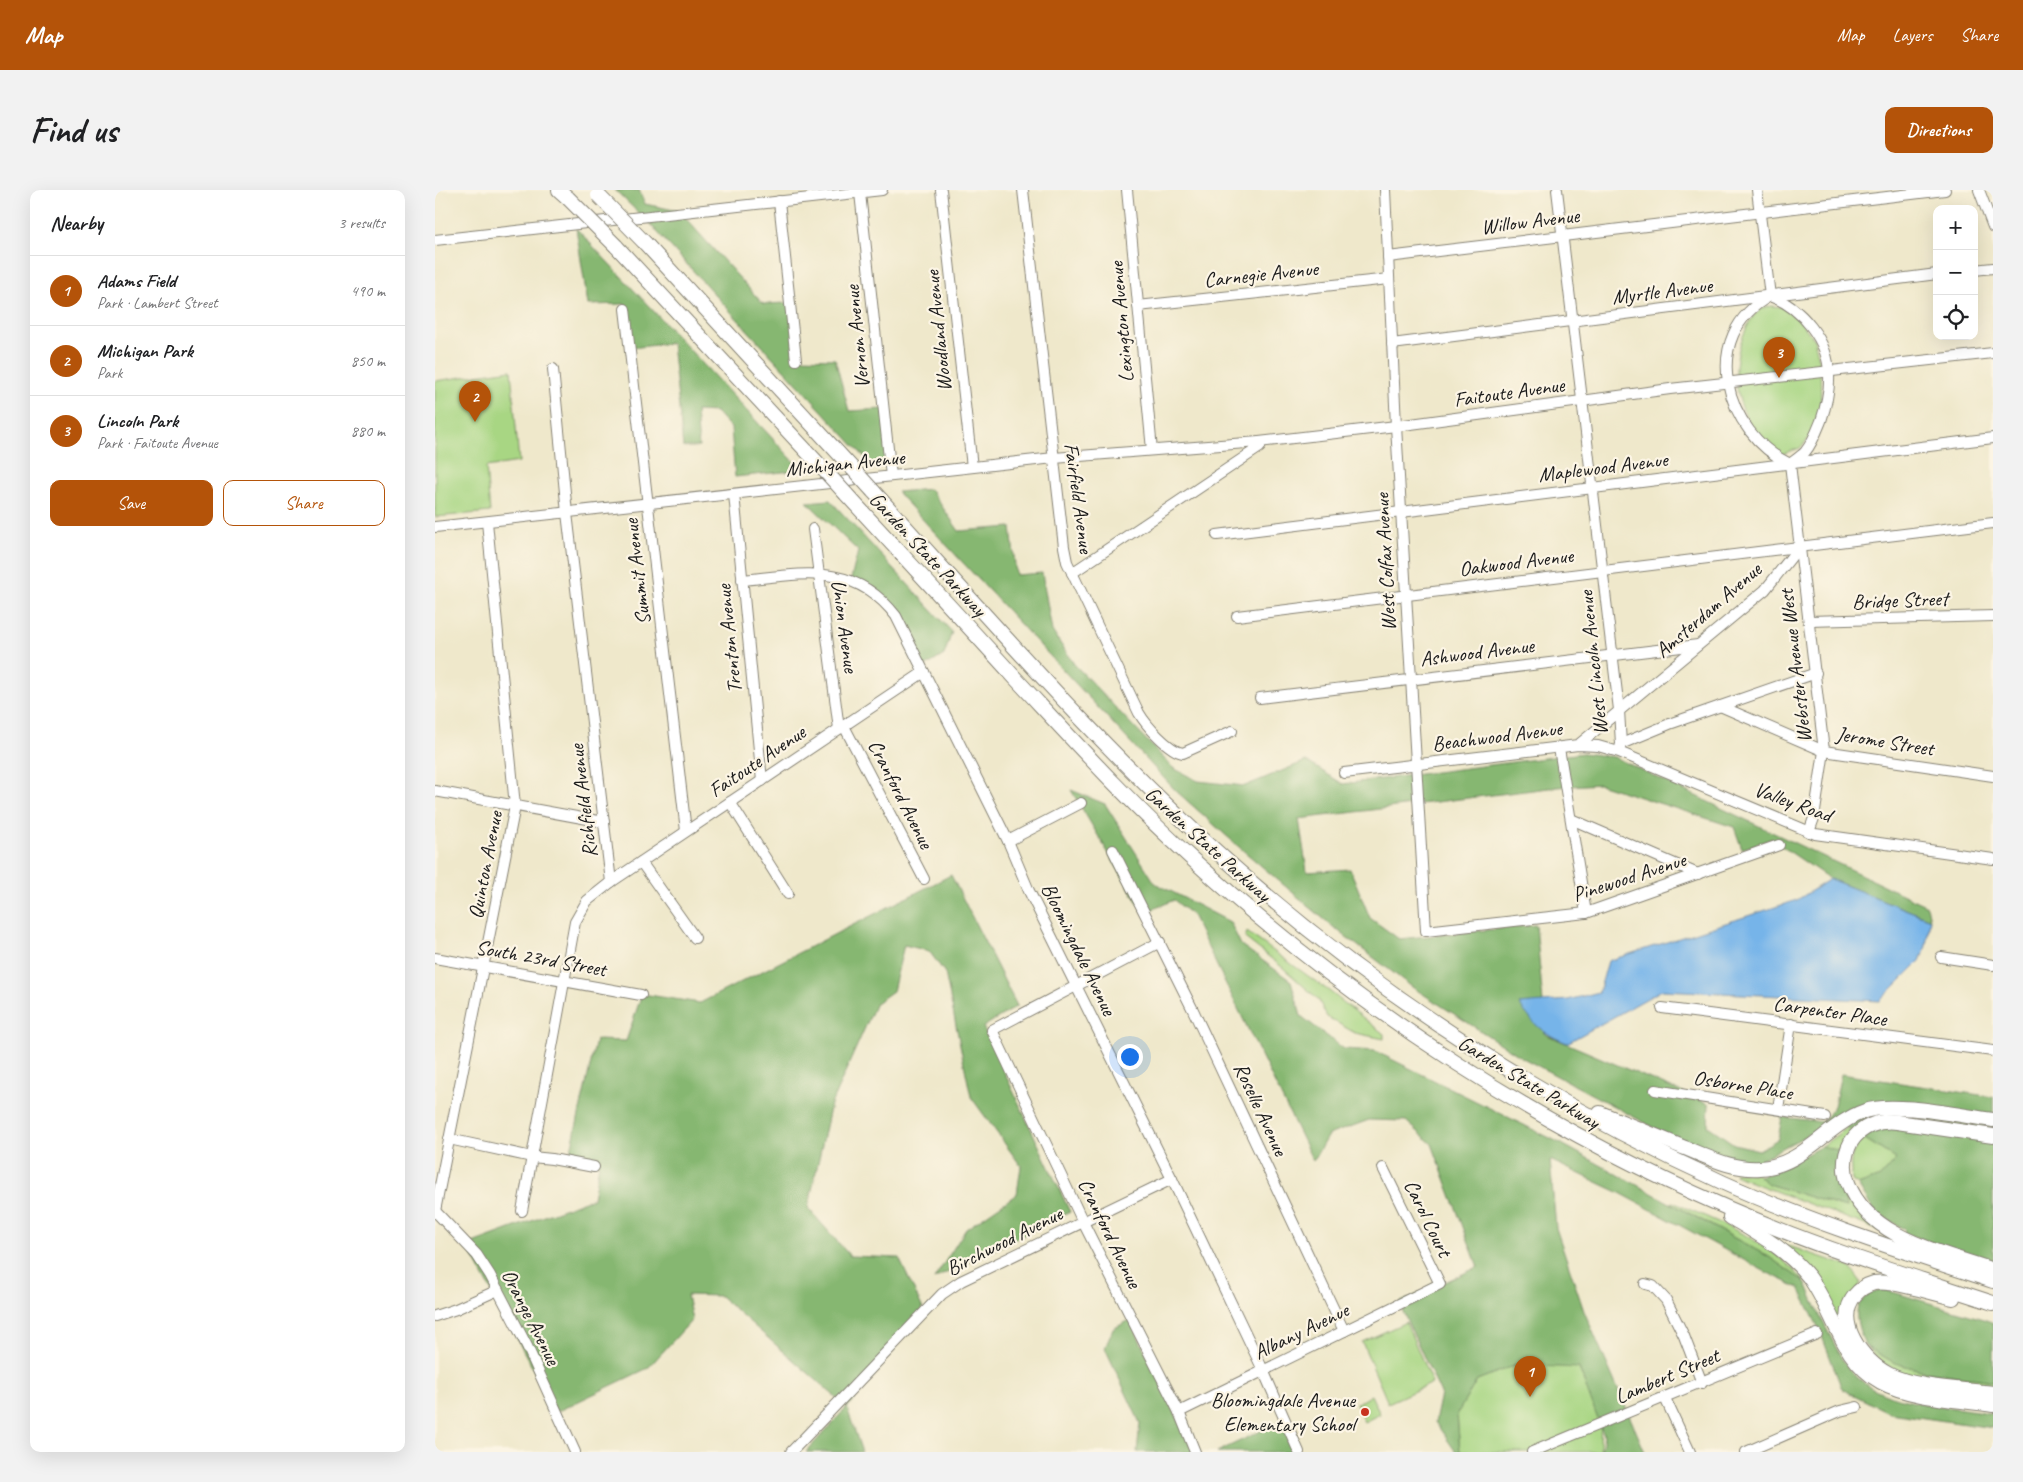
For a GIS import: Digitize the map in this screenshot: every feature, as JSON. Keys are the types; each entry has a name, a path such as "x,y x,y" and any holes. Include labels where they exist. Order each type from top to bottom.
{"highway":[{"name":"Garden State Parkway","path":"595,193 645,243 1101,739 1228,863 1307,929 1389,991 1468,1044 1539,1088 1654,1150 1748,1193 1853,1234 1993,1281"},
{"name":"Garden State Parkway","path":"564,194 616,246 1120,790 1190,857 1256,915 1371,1005 1440,1052 1550,1120 1667,1180 1783,1231 1993,1303"},
{"path":"1539,1088 1720,1162 1743,1168 1765,1168 1788,1161 1854,1116 1877,1108 1901,1108 1993,1120"},
{"path":"1993,1136 1891,1122 1876,1123 1862,1130 1852,1140 1846,1153 1845,1168 1848,1182 1855,1198 1883,1226 1915,1244 1993,1270"},
{"path":"1667,1180 1769,1241 1804,1270 1818,1291 1851,1355 1871,1376 1888,1386 1906,1392 1992,1399"},
{"path":"1992,1399 1919,1383 1888,1374 1871,1361 1858,1346 1849,1328 1848,1314 1851,1301 1856,1294 1866,1286 1878,1283 1893,1284 1993,1307"}],"street":[{"path":"435,240 882,190"},
{"name":"Woodland Avenue","path":"941,190 971,467"},
{"name":"Fairfield Avenue","path":"1023,190 1067,562 1139,713 1150,728 1173,749 1183,753 1232,731"},
{"name":"Lexington Avenue","path":"1127,190 1152,450"},
{"name":"West Colfax Avenue","path":"1385,190 1396,426 1426,931"},
{"name":"West Lincoln Avenue","path":"1557,190 1619,710 1620,748"},
{"path":"1757,190 1770,296"},
{"name":"Willow Avenue","path":"1388,257 1945,190"},
{"path":"1979,190 1993,227"},
{"name":"Vernon Avenue","path":"860,193 891,476"},
{"path":"779,201 796,360"},
{"path":"1978,270 1993,268"},
{"name":"Myrtle Avenue","path":"1392,344 1933,275"},
{"name":"Carnegie Avenue","path":"1138,306 1389,279"},
{"path":"1770,296 1788,305 1811,326 1821,344 1829,371 1827,398 1819,426 1805,451 1790,464 1768,451 1751,435 1739,415 1728,382 1727,356 1734,332 1749,312 1770,296"},
{"name":"Summit Avenue","path":"625,309 687,831"},
{"name":"Faitoute Avenue","path":"1259,442 1396,426 1728,382 1993,353"},
{"name":"Richfield Avenue","path":"522,1211 577,916 591,896 611,882 567,513 553,369"},
{"name":"Maplewood Avenue","path":"1217,535 1993,438"},
{"path":"1073,573 1260,447 1259,442"},
{"name":"Michigan Avenue","path":"435,527 1054,458 1259,442"},
{"name":"Webster Avenue West","path":"1790,464 1824,751 1814,818 1809,832"},
{"name":"Trenton Avenue","path":"734,494 762,781"},
{"name":"Quinton Avenue","path":"435,1211 515,806 487,522"},
{"path":"1799,546 1993,523"},
{"name":"Union Avenue","path":"813,529 842,727"},
{"name":"Oakwood Avenue","path":"1237,616 1799,546"},
{"name":"Amsterdam Avenue","path":"1578,745 1765,590 1799,546"},
{"name":"Bloomingdale Avenue","path":"742,580 819,574 849,580 867,588 883,601 901,624 1008,841 1029,891 1263,1370 1299,1452"},
{"name":"Bridge Street","path":"1809,621 1993,616"},
{"name":"Ashwood Avenue","path":"1260,698 1698,645"},
{"name":"Faitoute Avenue","path":"611,882 924,672"},
{"path":"1620,748 1720,706 1815,673"},
{"name":"Jerome Street","path":"1720,706 1824,751 1993,776"},
{"name":"Cranford Avenue","path":"842,727 924,879"},
{"name":"Beachwood Avenue","path":"1344,773 1578,745 1620,748"},
{"path":"1559,748 1586,913"},
{"name":"Valley Road","path":"1620,748 1809,832 1993,859"},
{"path":"435,791 604,822"},
{"path":"730,802 788,894"},
{"path":"1008,841 1081,803"},
{"path":"1571,819 1698,874"},
{"name":"Pinewood Avenue","path":"1426,931 1586,913 1779,845"},
{"name":"Roselle Avenue","path":"1113,850 1160,942 1344,1331"},
{"path":"641,862 695,938"},
{"path":"1076,986 1160,942"},
{"path":"1941,957 1993,965"},
{"name":"South 23rd Street","path":"435,958 641,995"},
{"name":"Cranford Avenue","path":"1076,986 992,1030 1083,1222 1179,1412 1195,1452"},
{"name":"Carpenter Place","path":"1662,1008 1993,1052"},
{"path":"1779,1110 1791,1024"},
{"name":"Osborne Place","path":"1655,1090 1825,1117"},
{"path":"449,1139 532,1157 593,1167"},
{"name":"Carol Court","path":"1383,1168 1440,1284"},
{"name":"Birchwood Avenue","path":"791,1452 942,1294 961,1281 1171,1179"},
{"name":"Orange Avenue","path":"435,1211 477,1255 498,1290 527,1346 575,1452"},
{"name":"Albany Avenue","path":"1179,1412 1440,1284"},
{"path":"1645,1284 1653,1286 1667,1300 1701,1383"},
{"path":"435,1316 456,1309 498,1290"},
{"name":"Lambert Street","path":"1532,1452 1817,1334"},
{"path":"1665,1398 1689,1452"},
{"path":"1747,1452 1840,1411 1857,1407"}],"green space":[{"path":"615,190 639,190 645,204 679,211 763,304 789,303 799,358 835,359 849,411 884,409 892,460 870,463 648,222"},
{"path":"576,228 802,470 735,477 731,428 716,412 696,411 699,447 683,447 672,343 631,348 625,304 588,305"},
{"path":"1772,306 1782,307 1799,320 1814,339 1820,363 1821,408 1810,437 1800,448 1783,454 1765,446 1761,442 1745,415 1737,390 1736,378 1738,352 1747,327 1760,310"},
{"path":"511,370 519,462 486,467 490,512 435,517 435,381"},
{"path":"930,489 959,531 1011,527 1016,575 1042,573 1052,631 1074,664 1173,768 1198,781 1245,786 1306,761 1343,784 1583,753 1614,757 1927,906 1930,919 1830,879 1771,839 1742,849 1734,827 1599,784 1557,787 1299,819 1307,872 1350,869 1370,918 1399,939 1536,925 1543,1003 1520,1004 1547,1035 1709,1104 1708,1126 1734,1144 1759,1150 1778,1139 1782,1117 1822,1122 1834,1106 1841,1074 1993,1097 1993,1121 1900,1113 1900,1119 1993,1141 1993,1263 1904,1233 1905,1230 1873,1210 1858,1185 1880,1177 1896,1159 1836,1120 1754,1163 1700,1152 1523,1058 1412,987 1332,926 1175,790 897,492"},
{"path":"830,500 952,632 944,655 923,668 894,607 851,579 858,551 807,502"},
{"path":"1071,790 1105,804 1155,883 1230,922 1241,945 1291,981 1301,1016 1344,1049 1375,1051 1560,1143 1769,1257 1806,1283 1843,1361 1856,1377 1873,1388 1891,1396 1932,1405 1993,1414 1993,1428 1890,1413 1842,1389 1820,1331 1799,1288 1620,1193 1550,1160 1556,1228 1584,1311 1645,1452 1601,1452 1604,1436 1579,1368 1516,1365 1477,1380 1457,1414 1460,1452 1456,1452 1435,1422 1441,1394 1399,1303 1478,1267 1432,1144 1406,1121 1369,1120 1328,1135 1313,1161 1192,915 1174,900 1144,913"},
{"path":"951,875 1017,1006 983,1027 1070,1212 934,1279 966,1229 1017,1194 1021,1166 971,1097 945,973 929,951 904,945 893,991 876,1003 831,1104 808,1208 850,1256 899,1258 923,1309 847,1408 862,1452 806,1452 847,1407 720,1296 687,1295 692,1320 648,1368 556,1412 467,1245 593,1198 599,1165 569,1159 596,1040 626,1041 642,994 700,1003"},
{"path":"1247,932 1329,991 1384,1034 1384,1039 1355,1033 1327,1017 1318,999 1245,938"},
{"path":"1892,1112 1993,1125 1993,1132 1880,1118 1840,1163 1822,1146 1856,1121"},
{"path":"1863,1138 1896,1159 1880,1177 1858,1185 1852,1181 1851,1158 1858,1143"},
{"path":"1822,1146 1837,1150 1840,1155 1846,1208 1768,1184 1759,1176 1771,1173"},
{"path":"1737,1172 1758,1174 1768,1184 1846,1208 1843,1182 1878,1230 1751,1182 1735,1175"},
{"path":"1673,1202 1727,1226 1760,1244 1776,1255 1806,1283 1769,1257 1671,1203"},
{"path":"1786,1245 1850,1267 1861,1282 1842,1328"},
{"path":"1878,1290 1886,1290 1993,1322 1993,1381 1924,1371 1895,1363 1865,1346 1857,1320 1858,1306 1868,1295"},
{"path":"1130,1320 1194,1452 1137,1452 1140,1423 1105,1348 1113,1329"},
{"path":"1406,1322 1432,1383 1388,1403 1362,1342"},
{"path":"1865,1346 1895,1363 1924,1371 1993,1381 1993,1385 1943,1380 1899,1372 1882,1362"},
{"path":"1571,1353 1601,1414 1600,1452 1460,1452 1457,1414 1477,1380 1508,1368"},
{"path":"1371,1395 1380,1414 1364,1422 1356,1404"},
{"path":"1284,1420 1297,1452 1217,1452"}],"water":[{"path":"1830,879 1930,919 1926,946 1920,961 1880,1001 1662,990 1567,1043 1551,1036 1540,1028 1519,1004 1568,1000 1599,992 1608,961 1797,900"}],"place":[{"name":"Lincoln Park","path":"1779,378"},
{"name":"Michigan Park","path":"475,422"},
{"name":"Adams Field","path":"1530,1397"},
{"name":"Bloomingdale Avenue Elementary School","path":"1365,1412"}]}
